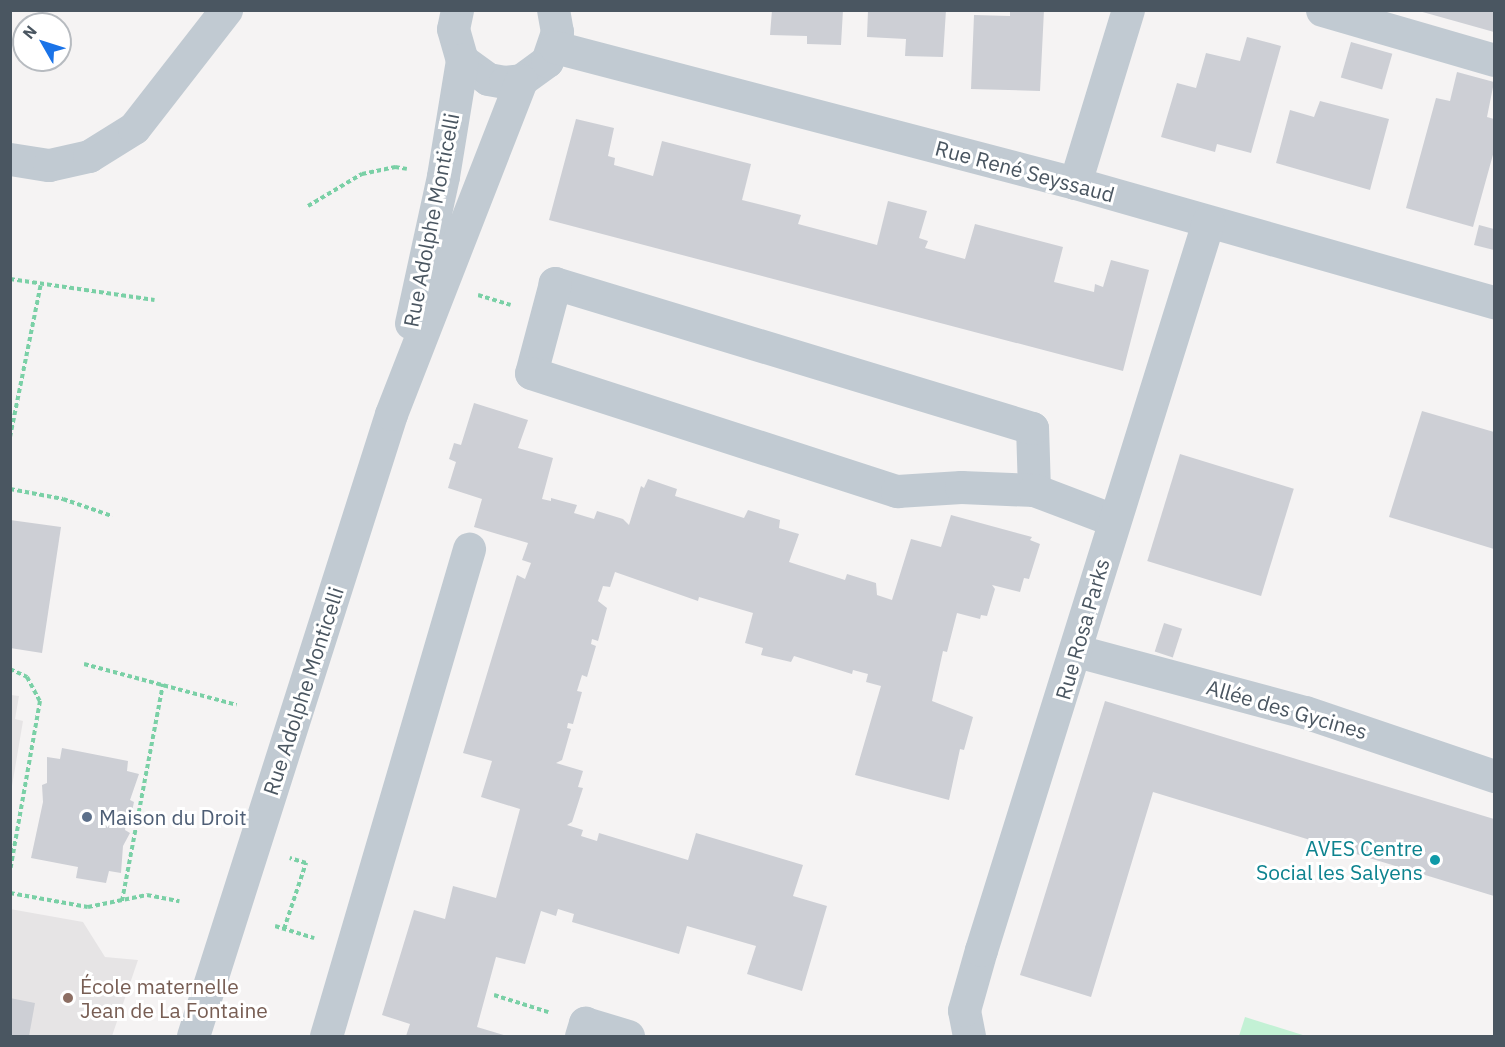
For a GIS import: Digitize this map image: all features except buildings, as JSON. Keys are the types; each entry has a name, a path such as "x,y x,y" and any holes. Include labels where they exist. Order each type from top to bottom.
{"street":[{"path":"10,159 49,165 89,156 134,128 226,10"},
{"path":"462,60 488,79 521,80 547,61 555,47 557,32 553,10"},
{"path":"1075,183 1128,10"},
{"path":"1322,10 1494,60"},
{"name":"Rue Adolphe Monticelli","path":"391,414 443,176 462,60 453,29 453,11"},
{"name":"Rue René Seyssaud","path":"555,47 1075,183 1494,302"},
{"name":"Rue Adolphe Monticelli","path":"194,1036 391,414 521,80"},
{"name":"Rue Rosa Parks","path":"969,1036 963,1010 1077,651 1113,520 1208,222"},
{"path":"1034,490 1032,428 555,283 531,373 897,491 961,487 1034,490 1113,520"},
{"path":"326,1036 469,549"},
{"name":"Allée des Gycines","path":"1077,651 1305,712 1494,776"},
{"path":"583,1030 628,1036"}],"path":[{"path":"308,206 362,174 395,166 443,176"},
{"path":"10,279 154,300"},
{"path":"10,437 41,284"},
{"path":"466,291 546,316"},
{"path":"10,489 63,499 112,516"},
{"path":"84,664 237,705"},
{"path":"10,669 27,677 40,701 10,872"},
{"path":"122,901 163,684"},
{"path":"284,929 306,863"},
{"path":"10,893 88,907 147,895 179,901"},
{"path":"495,995 583,1030"}],"shaded area":[{"path":"11,695 19,696 15,719 23,721 11,792"},
{"name":"École maternelle Jean de La Fontaine","path":"10,909 83,922 105,957 138,960 112,1036 11,1036"}],"green space":[{"path":"1245,1017 1306,1036 1239,1036"}],"place":[{"name":"Maison du Droit","path":"87,817"},
{"name":"AVES Centre Social les Salyens","path":"1435,860"},
{"name":"École maternelle Jean de La Fontaine","path":"68,998"}]}
